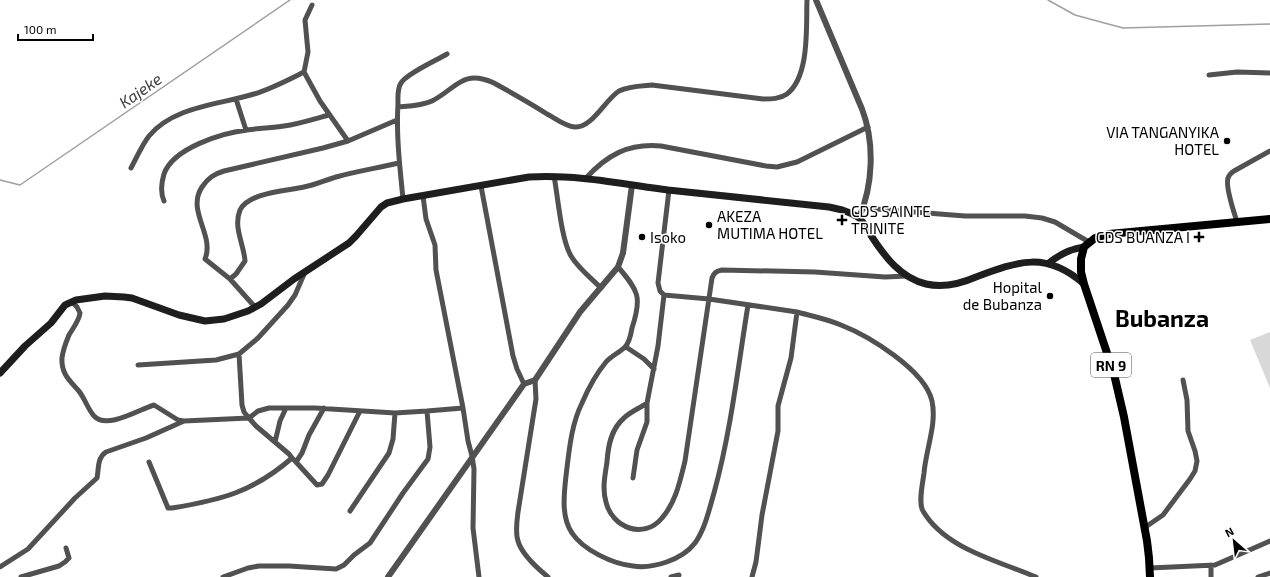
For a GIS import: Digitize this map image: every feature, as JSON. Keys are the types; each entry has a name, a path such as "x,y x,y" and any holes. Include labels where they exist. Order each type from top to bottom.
{"main road":[{"path":"0,373 25,346 51,323 65,305 72,302 81,299 105,296 124,297 132,298 179,315 205,321 234,317 255,307 349,243 381,207 387,203 514,179 554,176 669,190 829,206 843,210 859,218 889,261 908,276 924,284 937,286 952,285 968,281 1015,264 1036,262 1049,263 1067,271 1084,284"},
{"path":"1049,263 1061,254 1087,245 1095,238 1109,234 1270,219"},
{"name":"RN 9","path":"1087,245 1082,253 1080,265 1084,284 1114,374 1124,418 1144,528 1150,577"}],"street":[{"path":"398,107 423,104 434,100 457,84 475,77 494,83 558,120 574,127 582,126 589,122 611,97 620,91 639,86 652,85 763,99 776,98 786,95 793,88 798,80 802,68 805,50 807,0"},
{"path":"816,0 862,109 868,127 870,170 863,208 859,218"},
{"path":"312,5 305,20 308,52 304,72 329,115 348,141"},
{"path":"403,199 399,163 397,120 398,90 404,79 447,54"},
{"path":"131,168 149,136 178,115 191,110 269,89 304,72"},
{"path":"1209,75 1237,72 1270,73"},
{"path":"236,99 246,130"},
{"path":"164,201 161,183 165,172 178,156 191,147 208,140 246,130 286,126 329,115"},
{"path":"255,307 230,278 205,259 207,256 206,243 197,209 197,203 200,190 206,182 211,177 224,171 348,141 397,120"},
{"path":"586,179 595,169 609,158 625,149 638,146 661,146 766,166 777,166 798,162 868,127"},
{"path":"1237,222 1228,187 1227,180 1229,175 1270,152"},
{"path":"230,278 236,274 245,261 238,228 240,212 245,203 268,193 306,187 337,177 399,163"},
{"path":"554,176 565,239 571,256 601,288"},
{"path":"548,577 539,570 522,549 518,541 516,530 536,399 535,380 568,328 618,267 623,253 632,185"},
{"path":"481,186 513,356 524,384"},
{"path":"669,190 658,283 660,291 664,295 709,299 797,312 840,324 876,343 910,369 919,378 928,390 932,401 933,415 925,460 921,495 922,510 941,532 954,542 967,549 1036,577"},
{"path":"423,196 426,219 435,245 436,270 474,469 473,528 478,577"},
{"path":"863,208 965,216 1025,216 1042,218 1056,222 1087,245"},
{"path":"618,267 635,288 638,297 638,308 626,347 607,361 597,374 581,404 572,435 565,483 565,510 568,524 572,533 580,542 593,551 616,563 644,567 674,559 689,549 698,538 707,518 724,459 748,305"},
{"path":"138,365 216,360 239,354 258,338 288,305 295,295 306,271"},
{"path":"647,404 624,418 616,427 608,450 604,486 606,504 611,513 618,522 626,527 636,530 646,529 655,525 662,519 670,508 681,478 685,461 709,299 714,274 717,271 815,272 885,277 908,276"},
{"path":"633,478 637,450 647,422 647,404 654,369 664,295"},
{"path":"72,302 80,313 65,346 62,370 82,395 93,415 99,420 118,419 154,405 178,420 249,418 260,410 286,408 324,408 395,413 463,408"},
{"path":"752,577 756,562 763,508 778,431 778,406 791,358 797,312"},
{"path":"626,347 644,359 654,369"},
{"path":"239,354 242,405 244,412 256,426 289,454 318,485 322,484 328,476 360,411"},
{"path":"388,577 524,384 535,380"},
{"path":"1144,528 1154,522 1166,511 1195,470 1197,461 1188,431 1188,400 1183,380"},
{"path":"275,442 280,421 286,408"},
{"path":"149,462 168,508 218,499 256,485 294,460 302,453 309,435 324,408"},
{"path":"223,577 259,566 336,569 344,565 370,543 403,493 428,460 430,447 427,411"},
{"path":"350,511 389,453 393,439 395,413"},
{"path":"0,567 28,549 75,498 97,478 102,454 146,438 184,420"},
{"path":"1150,568 1211,565 1226,561 1270,541"},
{"path":"21,577 62,564 68,558 66,548"},
{"path":"1211,565 1211,577"},
{"path":"1258,577 1270,572"},
{"path":"671,577 679,575"}],"shaded area":[{"path":"1270,332 1270,388 1250,340"}],"waterway":[{"name":"Kajeke","path":"0,180 20,185 290,0"},
{"path":"1048,0 1075,15 1123,28 1270,24"}],"place":[{"name":"VIA TANGANYIKA HOTEL","path":"1227,141"},
{"name":"CDS SAINTE TRINITE","path":"842,220"},
{"name":"AKEZA MUTIMA HOTEL","path":"709,225"},
{"name":"Isoko","path":"642,237"},
{"name":"CDS BUANZA I","path":"1199,237"},
{"name":"Hopital de Bubanza","path":"1050,296"}],"district":[{"name":"Bubanza","path":"1162,318"}]}
